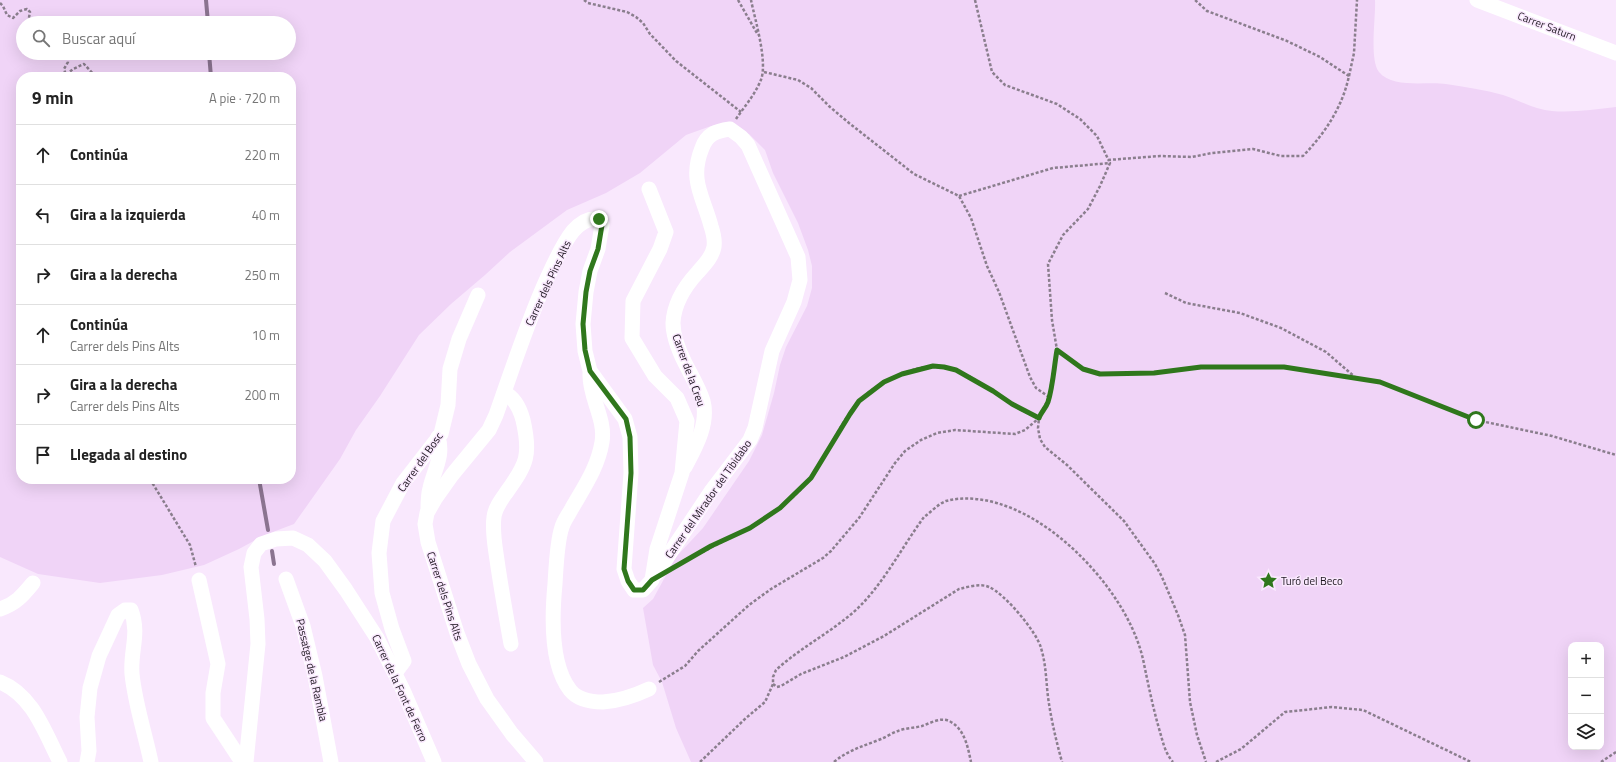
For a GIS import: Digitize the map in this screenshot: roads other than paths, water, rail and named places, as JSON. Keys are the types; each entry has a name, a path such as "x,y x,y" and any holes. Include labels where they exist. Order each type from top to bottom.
{"street":[{"name":"Carrer Saturn","path":"1477,0 1616,53"},
{"name":"Carrer de la Creu","path":"682,473 696,447 702,428 704,415 703,402 681,356 676,339 674,322 676,305 683,291 710,258 714,246 711,224 696,180 696,163 704,141 713,133 730,129"},
{"name":"Carrer del Mirador del Tibidabo","path":"652,580 712,490 750,440 755,428 772,351 794,302 800,280 798,257 748,145 741,137 730,129"},
{"path":"649,189 666,232 660,249 633,301 632,338 655,376 677,398 687,422 682,473 657,549 652,580"},
{"name":"Carrer dels Pins Alts","path":"536,762 512,734 487,699 469,664 457,633 428,542 425,524 427,513 452,475 488,430 496,415 530,317 559,253 572,232 583,222 593,218 599,219 602,225 598,249 590,271 584,305 583,324 585,350 590,371 626,419 630,437 631,473 624,569 628,581 634,590 643,590 652,580"},
{"name":"Carrer del Bosc","path":"395,673 404,661 392,629 382,593 378,554 383,521 403,483 441,434 448,405 450,369 459,339 478,295"},
{"path":"590,371 590,383 601,423 603,440 600,456 591,476 562,527 553,602 553,632 558,662 564,680 571,691 581,699 596,702 613,701 633,697 649,689"},
{"path":"504,393 516,404 522,417 527,447 525,464 520,474 498,504 494,516 496,551 511,644"},
{"path":"427,513 429,489 439,460 441,446 438,437"},
{"name":"Carrer de la Font de Ferro","path":"246,762 258,644 257,619 251,567 254,553 261,544 276,539 293,538 308,545 325,561 377,638 395,673 434,762"},
{"name":"Passatge de la Rambla","path":"286,579 303,626 315,676 331,762"},
{"path":"199,580 218,664 213,693 213,718 242,762"},
{"path":"0,609 10,606 22,597 33,583"},
{"path":"87,762 89,750 87,717 90,688 99,656 118,615 125,610 131,610 136,629 132,672 137,703 151,762"},
{"path":"0,682 9,685 35,712 60,762"}],"waterway":[{"path":"206,0 207,16"},
{"path":"210,60 211,72"},
{"path":"260,484 268,530"},
{"path":"272,551 274,564"}],"place":[{"name":"Turó del Beco","path":"1268,581"}]}
